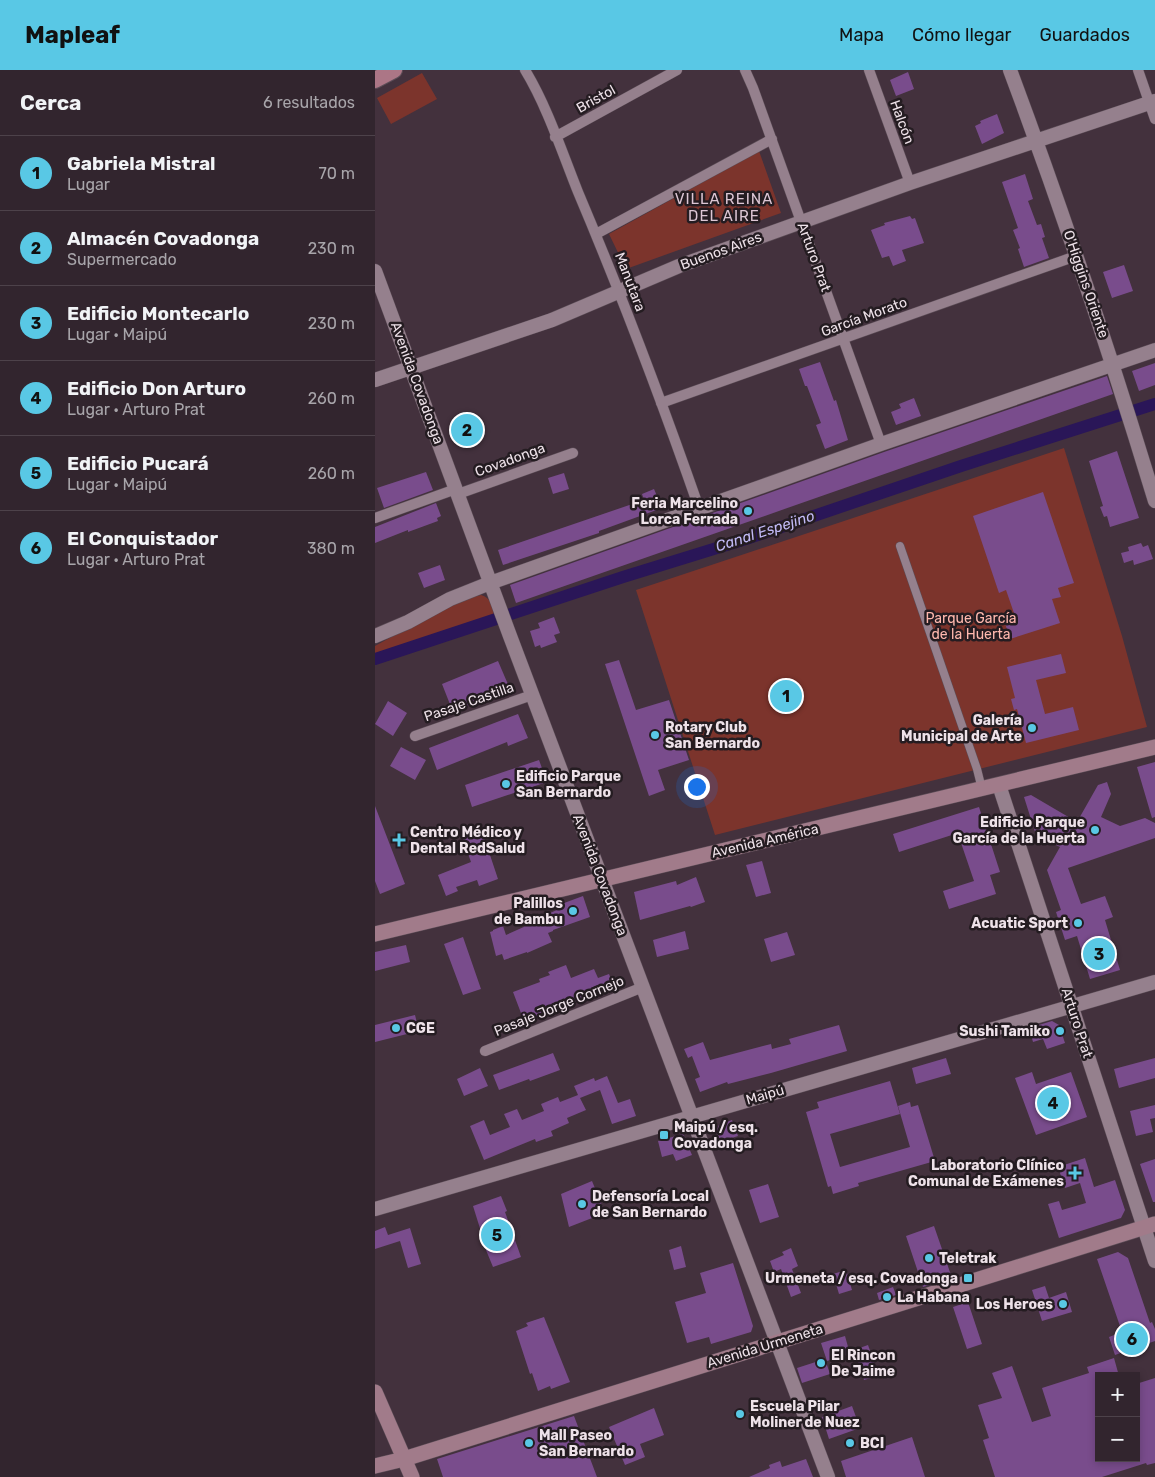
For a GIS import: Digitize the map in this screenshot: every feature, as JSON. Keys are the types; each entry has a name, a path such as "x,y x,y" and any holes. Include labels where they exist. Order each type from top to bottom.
{"main road":[{"path":"375,80 394,70"},
{"name":"Avenida América","path":"375,934 1155,748"},
{"name":"Avenida Urmeneta","path":"375,1466 404,1459 1149,1226"},
{"path":"375,1392 412,1477"}],"street":[{"name":"Manutara","path":"525,70 544,107 596,234 699,508"},
{"name":"Bristol","path":"555,137 677,70"},
{"name":"Arturo Prat","path":"745,70 772,139 881,444"},
{"name":"Halcón","path":"869,70 910,183"},
{"name":"O'Higgins Oriente","path":"1011,70 1037,141 1126,405 1155,501"},
{"path":"1138,70 1152,102 1155,118"},
{"name":"Buenos Aires","path":"375,380 552,320 679,266 910,183 1152,102"},
{"path":"596,234 772,139"},
{"name":"García Morato","path":"661,403 1076,256"},
{"name":"Avenida Covadonga","path":"375,271 532,695 777,1342 825,1476"},
{"path":"375,636 408,622 450,599 490,583 881,444 1155,350"},
{"name":"Covadonga","path":"375,518 573,453"},
{"path":"900,546 983,789"},
{"name":"Pasaje Castilla","path":"415,736 532,695"},
{"name":"Arturo Prat","path":"999,785 1071,1006 1149,1226 1155,1261"},
{"name":"Maipú","path":"375,1209 1155,982"},
{"name":"Pasaje Jorge Cornejo","path":"485,1051 643,987"}],"green space":[{"path":"422,73 437,99 391,124 377,98"},
{"path":"759,151 781,213 626,269 609,234"},
{"name":"Parque García de la Huerta","path":"1064,448 1122,636 1147,727 715,835 636,590"},
{"path":"481,595 489,600 494,614 375,656 375,646 458,600"}],"building":[{"path":"908,72 914,89 896,96 890,80"},
{"path":"997,114 1004,133 982,144 975,126 981,123 980,121"},
{"path":"1025,174 1033,199 1028,201 1037,225 1041,224 1045,237 1042,238 1049,258 1024,267 1018,249 1020,248 1013,230 1018,228 1002,182"},
{"path":"910,216 912,219 915,218 924,243 902,250 906,261 893,266 889,256 882,258 871,230 885,225 884,223"},
{"path":"1124,265 1133,291 1112,298 1103,272"},
{"path":"820,362 834,401 836,400 848,440 825,449 816,425 821,423 799,369"},
{"path":"1155,363 1155,385 1139,391 1132,371"},
{"name":"Feria Marcelino Lorca Ferrada","path":"1107,376 1113,394 516,603 510,585 884,452"},
{"path":"914,398 921,416 896,425 891,412 901,408 899,404"},
{"path":"474,417 481,436 460,444 453,425"},
{"path":"1117,451 1139,518 1110,527 1107,516 1104,517 1100,507 1103,506 1089,461"},
{"path":"426,472 433,490 384,508 377,488"},
{"path":"564,473 569,489 553,494 548,478"},
{"path":"654,489 662,508 599,531 599,533 503,565 498,550 644,500 642,494"},
{"path":"1043,492 1074,583 1058,588 1061,597 1052,599 1060,623 1010,639 1004,620 1015,616 1006,590 999,593 973,516"},
{"path":"436,503 441,516 437,518 438,521 375,543 375,527"},
{"path":"1141,543 1143,547 1148,545 1153,559 1134,565 1133,560 1124,563 1121,553 1129,551 1128,547"},
{"path":"440,565 445,580 424,588 418,573"},
{"path":"554,617 560,633 554,635 557,642 541,648 540,645 535,647 530,631 540,628 538,623"},
{"path":"1061,654 1066,673 1036,680 1045,714 1073,707 1079,730 1026,743 1017,709 1014,710 1011,699 1015,698 1007,667"},
{"name":"Rotary Club San Bernardo","path":"619,660 636,710 669,700 689,760 658,770 665,790 649,796 605,664"},
{"path":"498,661 510,689 453,712 442,684"},
{"path":"388,701 407,713 393,736 375,724"},
{"path":"518,714 528,738 508,746 507,742 437,770 429,748"},
{"path":"401,747 426,760 415,780 390,766"},
{"name":"Edificio Parque San Bernardo","path":"539,760 547,782 472,807 465,785"},
{"path":"1155,762 1155,817 1152,818 1137,767"},
{"path":"1107,782 1111,794 1101,817 1120,826 1145,818 1155,823 1155,838 1068,868 1081,904 1105,896 1113,917 1105,920 1120,970 1090,979 1077,936 1065,940 1056,912 1061,910 1047,870 1060,847 1036,835 1024,797 1031,795 1077,822 1098,785"},
{"path":"375,806 405,884 380,894 375,881"},
{"path":"979,807 1000,872 990,875 996,894 949,909 943,891 974,881 960,840 957,841 955,834 899,852 893,834"},
{"path":"480,825 498,879 479,886 477,880 456,887 458,891 446,896 438,875 471,862 460,831"},
{"path":"762,861 771,893 756,897 746,865"},
{"path":"696,877 705,902 640,920 634,892 676,881 677,885"},
{"path":"583,896 590,917 553,930 548,933 552,942 527,953 504,960 502,954 496,956 490,932 503,926 506,935 557,910 556,906"},
{"path":"685,931 689,949 657,957 653,940"},
{"path":"787,932 795,955 771,962 764,939"},
{"path":"463,937 481,989 463,995 444,944"},
{"path":"406,945 410,962 375,971 375,952"},
{"path":"566,965 571,978 594,969 598,978 609,974 614,987 524,1021 513,992 540,982 539,979 550,975 548,972"},
{"name":"CGE","path":"415,1015 419,1031 375,1042 375,1025"},
{"path":"1052,1021 1059,1025 1065,1043 1047,1049 1043,1039 1033,1042 1029,1028"},
{"path":"839,1025 847,1051 771,1073 728,1084 727,1082 700,1092 695,1079 700,1077 692,1056 688,1058 684,1049 703,1042 710,1060 771,1044 772,1049 791,1044 789,1039"},
{"path":"553,1053 560,1070 499,1090 493,1075"},
{"path":"946,1058 951,1074 916,1084 912,1068"},
{"path":"1155,1058 1155,1078 1119,1088 1114,1069"},
{"path":"480,1068 488,1086 464,1096 457,1079"},
{"path":"1032,1072 1036,1084 1071,1072 1087,1117 1036,1135 1015,1078"},
{"path":"607,1076 618,1103 630,1099 636,1116 612,1124 600,1090 580,1098 586,1110 567,1118 569,1123 551,1131 553,1136 536,1142 535,1139 484,1160 470,1126 484,1120 490,1135 510,1127 504,1114 517,1109 522,1120 544,1111 541,1104 558,1097 560,1102 578,1095 574,1086 594,1078 595,1081"},
{"path":"890,1081 900,1114 830,1134 840,1167 910,1147 898,1106 910,1102 911,1107 918,1105 935,1161 858,1183 859,1186 833,1194 831,1186 828,1187 806,1112 819,1108 817,1102"},
{"path":"1155,1105 1155,1118 1150,1119 1153,1132 1136,1136 1130,1111"},
{"path":"732,1120 738,1136 719,1142 716,1131 719,1125"},
{"path":"683,1134 692,1155 676,1161 673,1154 662,1157 658,1141"},
{"path":"1085,1158 1094,1187 1115,1180 1125,1210 1121,1218 1059,1238 1048,1204 1059,1201 1062,1210 1086,1203 1080,1183 1065,1188 1058,1167"},
{"path":"1155,1159 1155,1202 1153,1202 1140,1164"},
{"name":"Defensoría Local de San Bernardo","path":"592,1181 605,1213 569,1227 561,1194"},
{"path":"768,1184 779,1217 760,1223 749,1190"},
{"path":"501,1196 521,1257 493,1267 481,1238 483,1238 473,1206"},
{"name":"Teletrak","path":"934,1226 952,1278 923,1287 906,1236"},
{"path":"385,1227 388,1235 410,1228 421,1264 408,1268 400,1241 375,1249 375,1231"},
{"path":"681,1246 686,1267 674,1270 669,1250"},
{"path":"791,1248 798,1266 792,1269 801,1293 791,1297 781,1269 774,1272 770,1261 784,1255 782,1252"},
{"path":"1118,1252 1128,1258 1150,1323 1152,1322 1155,1329 1155,1341 1115,1355 1109,1337 1122,1332 1097,1259"},
{"path":"733,1263 753,1326 751,1332 711,1344 709,1337 687,1343 675,1302 706,1293 700,1273"},
{"path":"846,1270 852,1290 839,1294 833,1274"},
{"path":"1045,1286 1049,1298 1066,1292 1072,1312 1042,1321 1032,1290"},
{"path":"893,1287 896,1295 879,1300 877,1293"},
{"path":"968,1302 982,1344 967,1349 953,1307"},
{"path":"544,1317 570,1382 551,1389 550,1386 538,1391 532,1373 530,1374 516,1331 528,1326 526,1323"},
{"path":"845,1336 850,1354 827,1361 821,1343"},
{"path":"868,1345 879,1376 864,1380 854,1350"},
{"path":"1114,1358 1118,1372 1095,1372 1095,1462 1140,1462 1140,1383 1155,1378 1155,1463 1147,1465 1146,1463 1102,1477 995,1477 983,1440 989,1438 978,1405 1002,1398 992,1373 1012,1366 1032,1422 1051,1416 1042,1388 1089,1373 1087,1367"},
{"path":"825,1359 830,1374 802,1383 797,1368"},
{"path":"852,1406 860,1428 829,1439 822,1417"},
{"path":"654,1408 664,1435 640,1444 645,1457 625,1465 609,1427"},
{"name":"Mall Paseo San Bernardo","path":"574,1416 597,1477 443,1477 437,1459"},
{"path":"912,1437 925,1477 846,1477 841,1461"},
{"path":"806,1459 813,1477 749,1477 770,1468 769,1465 780,1461 782,1467"}],"waterway":[{"name":"Canal Espejino","path":"375,659 1155,404"}],"place":[{"name":"Almacén Covadonga","path":"467,430"},
{"name":"Feria Marcelino Lorca Ferrada","path":"748,511"},
{"name":"Gabriela Mistral","path":"786,696"},
{"name":"Galería Municipal de Arte","path":"1032,728"},
{"name":"Rotary Club San Bernardo","path":"655,735"},
{"name":"Edificio Parque San Bernardo","path":"506,784"},
{"name":"Edificio Parque García de la Huerta","path":"1095,830"},
{"name":"Centro Médico y Dental RedSalud","path":"399,840"},
{"name":"Palillos de Bambu","path":"573,911"},
{"name":"Acuatic Sport","path":"1078,923"},
{"name":"Edificio Montecarlo","path":"1099,954"},
{"name":"CGE","path":"396,1028"},
{"name":"Sushi Tamiko","path":"1060,1031"},
{"name":"Edificio Don Arturo","path":"1053,1103"},
{"name":"Maipú / esq. Covadonga","path":"664,1135"},
{"name":"Laboratorio Clínico Comunal de Exámenes","path":"1075,1173"},
{"name":"Defensoría Local de San Bernardo","path":"582,1204"},
{"name":"Edificio Pucará","path":"497,1235"},
{"name":"Teletrak","path":"929,1258"},
{"name":"Urmeneta / esq. Covadonga","path":"968,1278"},
{"name":"La Habana","path":"887,1297"},
{"name":"Los Heroes","path":"1063,1304"},
{"name":"El Conquistador","path":"1132,1339"},
{"name":"El Rincon De Jaime","path":"821,1363"},
{"name":"Escuela Pilar Moliner de Nuez","path":"740,1414"},
{"name":"Mall Paseo San Bernardo","path":"529,1443"},
{"name":"BCI","path":"850,1443"}],"district":[{"name":"VILLA REINA DEL AIRE","path":"724,208"}]}
